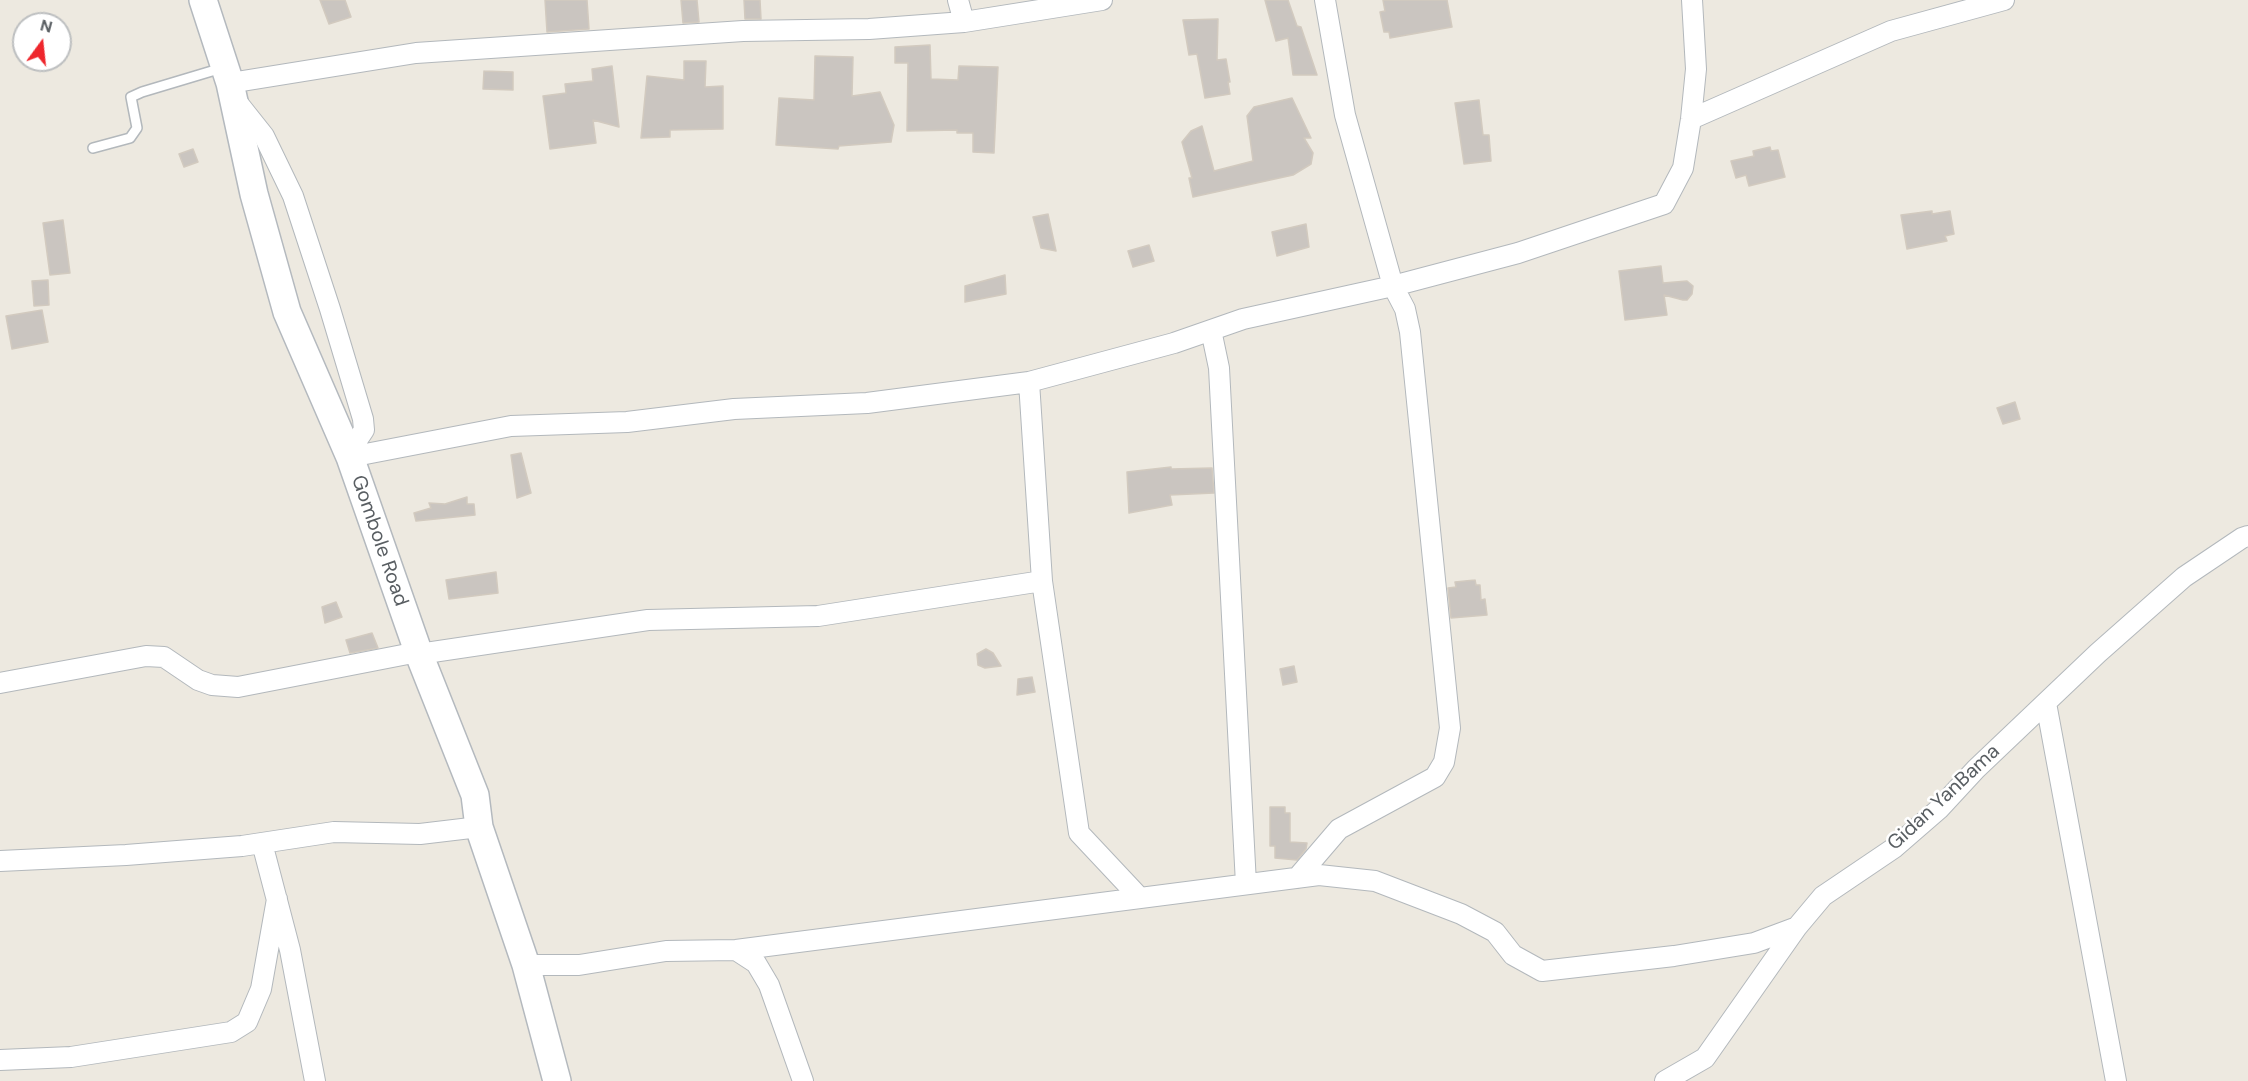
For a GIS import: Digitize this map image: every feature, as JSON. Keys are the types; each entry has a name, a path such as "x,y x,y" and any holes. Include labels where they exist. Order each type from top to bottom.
{"street":[{"name":"Gombole Road","path":"203,0 229,82 254,194 287,312 349,455 418,653 475,795 479,827 526,965 557,1081"},
{"path":"958,0 964,22"},
{"path":"349,455 364,429 363,418 308,241 293,196 264,136 229,82 416,53 743,31 869,29 964,22 1102,0"},
{"path":"1297,878 1339,829 1435,777 1444,762 1450,728 1410,332 1405,309 1392,286 1345,115 1325,0"},
{"path":"349,455 511,426 627,422 734,409 867,403 1029,382 1174,343 1243,319 1392,286 1518,253 1665,204 1683,168 1691,119 1696,69 1692,0"},
{"path":"1691,119 1891,31 2004,0"},
{"path":"1211,330 1219,368 1246,885"},
{"path":"1029,382 1042,581 1079,832 1140,898"},
{"name":"Gidan YanBama","path":"1665,1081 1705,1058 1797,927 1823,896 1894,848 1939,808 1976,769 2046,703 2184,577 2248,536"},
{"path":"0,683 146,656 164,657 198,680 212,685 238,687 418,653 648,620 818,616 1042,581"},
{"path":"2046,703 2116,1081"},
{"path":"0,861 126,855 262,843 334,832 420,834 479,827"},
{"path":"262,843 290,950 315,1081"},
{"path":"526,965 579,965 666,951 736,950 1319,875 1375,881 1461,914 1496,932 1513,955 1542,971 1674,956 1754,943 1797,927"},
{"path":"0,1060 71,1057 231,1032 247,1022 261,988 277,899"},
{"path":"736,950 756,963 769,985 803,1081"}],"lane":[{"path":"93,148 130,138 137,128 131,97 142,92 229,82"}],"building":[{"path":"320,0 345,0 351,17 329,24"},
{"path":"545,0 587,0 589,29 547,32"},
{"path":"681,0 697,0 699,22 683,23"},
{"path":"744,0 760,0 761,19 745,19"},
{"path":"1265,0 1288,0 1297,26 1301,27 1317,75 1293,75 1288,38 1276,41"},
{"path":"1383,0 1447,0 1452,27 1390,38 1389,32 1384,32 1380,12 1385,11"},
{"path":"1218,19 1217,60 1226,59 1230,94 1205,98 1197,54 1189,55 1183,20"},
{"path":"930,45 931,79 958,80 959,66 998,67 994,153 973,152 973,133 957,133 957,130 907,131 908,63 895,63 895,47"},
{"path":"815,56 853,57 852,96 880,92 894,125 891,142 839,146 838,149 776,145 779,98 814,100"},
{"path":"684,61 706,61 705,87 723,86 723,129 670,130 670,137 641,138 647,76 684,80"},
{"path":"612,66 619,127 593,120 596,143 550,149 543,96 566,93 565,84 593,81 592,69"},
{"path":"484,71 513,72 513,90 483,89"},
{"path":"1292,98 1311,138 1304,138 1313,153 1311,164 1293,175 1193,197 1189,178 1192,178 1182,142 1191,131 1202,126 1214,171 1253,161 1247,116 1254,107"},
{"path":"1479,100 1483,135 1489,135 1491,161 1464,164 1455,103"},
{"path":"1770,147 1771,151 1778,150 1785,177 1749,186 1746,175 1736,178 1731,161 1754,156 1753,151"},
{"path":"193,149 198,162 184,167 179,154"},
{"path":"1932,211 1932,214 1950,211 1954,234 1945,236 1947,241 1907,249 1901,215"},
{"path":"1048,214 1056,251 1041,248 1033,217"},
{"path":"63,220 70,273 50,275 43,223"},
{"path":"1306,224 1309,247 1277,256 1272,232"},
{"path":"1149,245 1154,261 1133,267 1128,251"},
{"path":"1661,266 1663,283 1687,281 1693,286 1692,294 1687,300 1664,295 1667,315 1625,320 1619,271"},
{"path":"1005,275 1006,294 965,302 965,286"},
{"path":"48,280 49,305 34,306 32,281"},
{"path":"42,310 48,342 12,349 6,316"},
{"path":"2015,402 2020,419 2003,424 1997,408"},
{"path":"521,453 531,493 517,498 511,455"},
{"path":"1171,467 1171,469 1212,468 1214,493 1170,495 1172,505 1129,513 1127,472"},
{"path":"467,497 467,504 474,504 475,515 416,521 414,513 431,508 429,503 445,504"},
{"path":"496,572 498,593 449,599 446,580"},
{"path":"1475,580 1476,585 1480,585 1481,600 1485,599 1487,615 1451,618 1448,588 1456,587 1455,582"},
{"path":"336,602 342,617 325,623 322,607"},
{"path":"372,633 378,648 350,653 346,640"},
{"path":"986,649 993,653 1001,666 985,668 978,665 977,654"},
{"path":"1294,666 1297,682 1283,685 1280,669"},
{"path":"1032,677 1035,692 1017,695 1018,679"},
{"path":"1270,807 1285,807 1285,813 1290,813 1290,842 1307,843 1306,849 1297,860 1275,858 1275,846 1270,846"}]}
